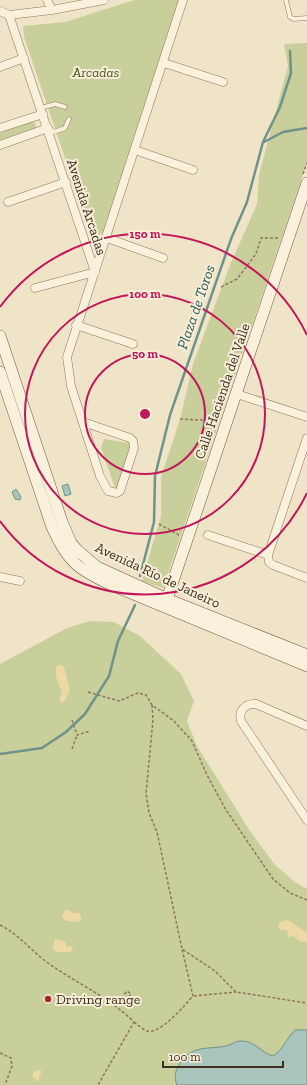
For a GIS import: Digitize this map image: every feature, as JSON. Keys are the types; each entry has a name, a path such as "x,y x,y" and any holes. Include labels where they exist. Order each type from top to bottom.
{"main road":[{"name":"Calle Hacienda del Valle","path":"165,603 237,394 307,183"},
{"name":"Avenida Río de Janeiro","path":"0,336 71,543 83,557 91,563 165,603 307,666"},
{"name":"Avenida Río de Janeiro","path":"0,372 52,527 61,548 78,567 91,576 307,655"}],"street":[{"path":"47,0 52,10"},
{"path":"0,11 9,15 52,10 104,0"},
{"name":"Avenida Arcadas","path":"95,272 136,150 183,0"},
{"name":"Avenida Arcadas","path":"9,15 95,272"},
{"path":"0,67 24,58"},
{"path":"164,63 224,82"},
{"path":"0,128 42,111"},
{"path":"0,145 48,128"},
{"path":"136,150 193,170"},
{"path":"8,202 66,182"},
{"path":"107,238 163,258"},
{"path":"35,288 95,272"},
{"path":"83,422 130,438 133,441 134,448 120,491 117,493 108,491 105,488 83,422 71,386 67,367 67,357 76,325 95,272"},
{"path":"76,325 133,344"},
{"path":"237,394 307,417"},
{"path":"307,438 268,555 268,559 272,566 307,578"},
{"path":"208,535 268,555"},
{"path":"0,577 20,581"},
{"path":"307,726 256,704 244,706 241,711 241,721 307,820"}],"lane":[{"path":"286,0 290,17 294,19 307,18"},
{"path":"42,111 55,104 64,107"},
{"path":"48,128 54,132 65,128 69,119"}],"path":[{"path":"221,286 237,279 256,254 261,238 282,238"},
{"path":"180,419 219,422"},
{"path":"159,524 181,536"},
{"path":"88,692 119,701 142,694 146,696 152,705 174,721 188,735 226,810 273,879 290,893 307,900"},
{"path":"152,705 153,720 146,793 149,813 160,848 193,996"},
{"path":"72,720 77,735 72,749"},
{"path":"77,735 90,731"},
{"path":"0,925 18,935 42,959 71,980 106,999 147,1031 152,1031 161,1027 179,1012 193,996 236,992 307,1003"},
{"path":"182,949 215,971 236,992"},
{"path":"106,999 128,998 130,994 126,991 121,998"},
{"path":"98,1085 134,1022"},
{"path":"0,1053 8,1055 12,1062 5,1085"}],"green space":[{"name":"Arcadas","path":"134,0 179,0 105,230 98,237 92,237 24,37 23,26 65,22"},
{"path":"307,43 307,163 163,588 142,581 161,516 161,477 180,419 193,364 230,265 257,204 259,175 288,66 284,44"},
{"path":"31,121 35,123 37,130 0,144 0,133"},
{"path":"104,439 129,443 134,453 121,488 115,488 101,448"},
{"path":"90,621 114,622 140,636 181,674 194,701 187,721 197,746 250,831 275,865 295,882 307,889 307,1085 0,1085 0,664 67,628"}],"sand":[{"path":"61,665 64,667 70,690 64,702 61,702 59,698 62,694 56,673 57,666"},
{"path":"68,910 73,913 79,913 82,919 80,922 67,921 62,917 64,911"},
{"path":"285,920 290,921 307,933 307,942 301,942 293,936 288,937 287,930 280,930 278,927 280,922"},
{"path":"55,939 66,942 66,947 71,946 73,950 70,952 56,952 53,948"},
{"path":"37,1070 42,1071 39,1081 33,1078 33,1073"}],"water":[{"path":"68,484 71,494 65,496 62,486"},
{"path":"16,489 21,497 20,500 15,499 12,492"},
{"path":"295,1030 307,1030 307,1085 177,1085 175,1077 178,1067 184,1058 194,1051 226,1046 238,1041 245,1041 250,1042 273,1056 279,1051"}],"waterway":[{"name":"Plaza de Toros","path":"140,576 154,522 155,476 170,415 231,239 247,202 263,142 280,107 291,73 290,51"},
{"path":"264,142 283,132 307,128"},
{"name":"Plaza de Toros","path":"0,754 42,748 66,732 85,714 109,676 118,641 135,605"}],"place":[{"name":"Driving range","path":"48,999"}]}
